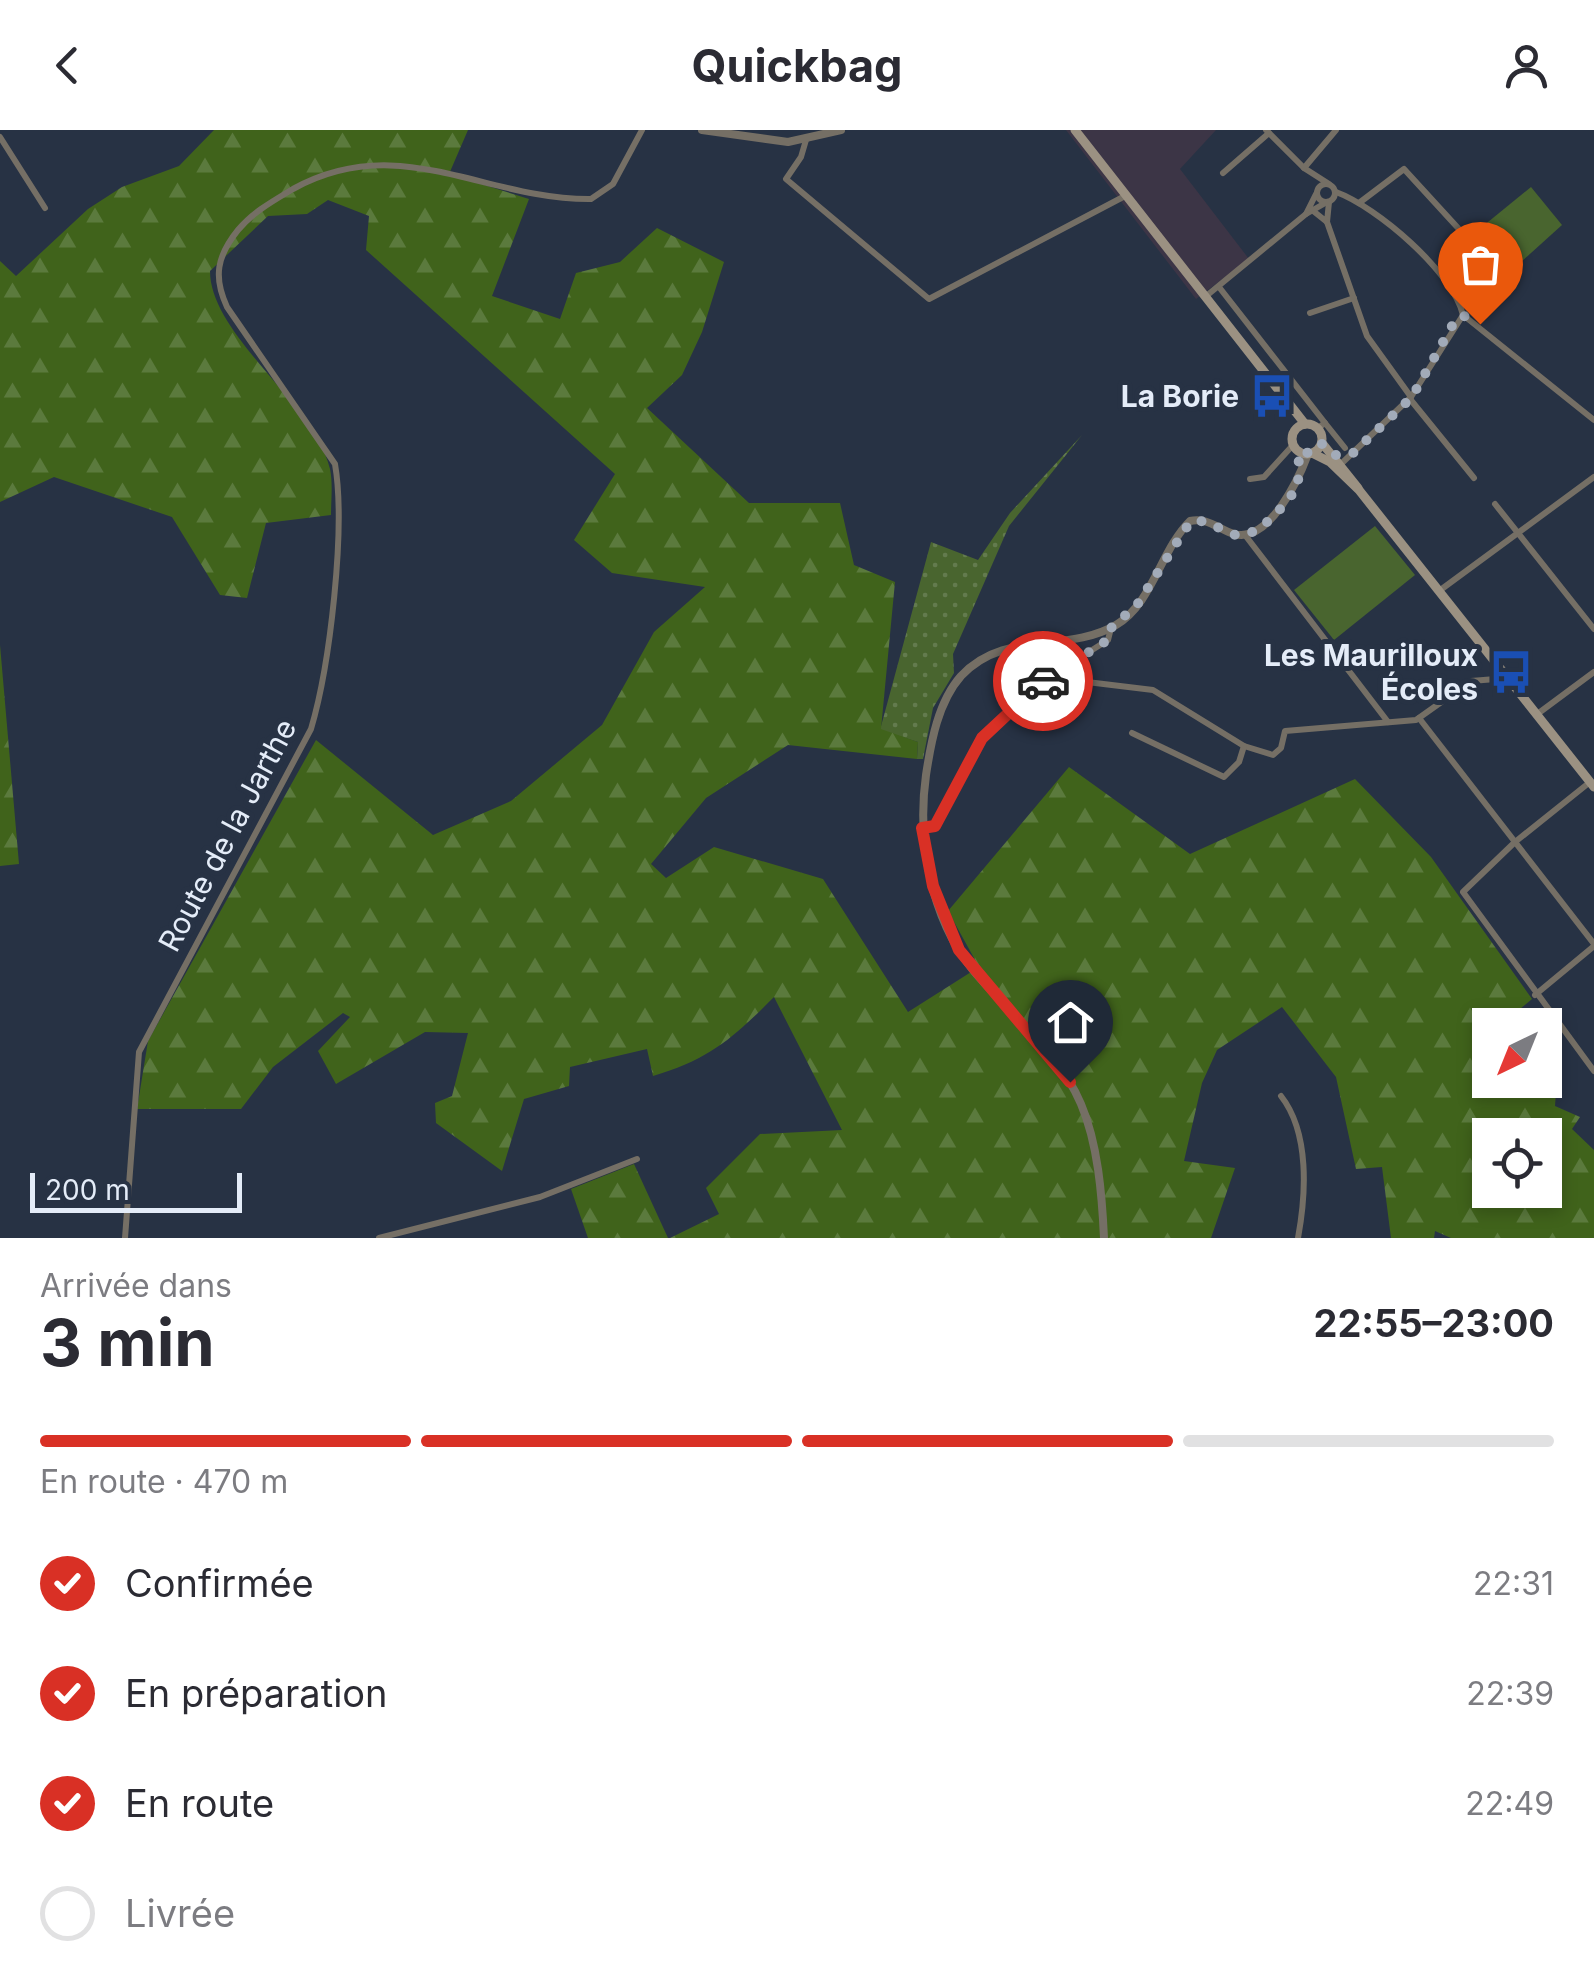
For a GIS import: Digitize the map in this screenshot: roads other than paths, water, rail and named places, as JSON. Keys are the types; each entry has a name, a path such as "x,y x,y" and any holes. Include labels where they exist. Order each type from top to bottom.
{"main road":[{"path":"1075,130 1280,394 1300,426 1307,452 1360,490"},
{"path":"1300,426 1321,426 1322,444 1338,459 1592,785"},
{"path":"1307,452 1322,444"}],"street":[{"name":"Route de la Jarthe","path":"125,1238 139,1052 311,729 319,701 333,578 338,484 335,464 227,307 217,280 222,254 243,224 264,207 338,169 388,162 436,167 526,191 591,200 612,184 642,130"},
{"path":"702,130 788,142 841,130"},
{"path":"1304,168 1336,130"},
{"path":"1224,172 1268,131 1304,168 1328,202 1327,222 1367,336 1474,478"},
{"path":"0,137 45,208"},
{"path":"806,140 802,157 786,179 928,299 1125,196"},
{"path":"1304,168 1358,203 1418,250 1456,297 1462,315 1480,324 1594,420"},
{"path":"1358,203 1404,169 1458,228"},
{"path":"1309,212 1318,190 1329,184"},
{"path":"1205,297 1336,192"},
{"path":"1309,212 1327,222"},
{"path":"1218,287 1321,426 1344,448"},
{"path":"1310,313 1354,298"},
{"path":"1250,479 1264,477 1307,452 1338,459 1352,454 1411,398 1462,315"},
{"path":"1245,535 1276,511 1301,477 1307,452"},
{"path":"1439,591 1594,478"},
{"path":"1495,504 1594,629"},
{"path":"1104,1238 1096,1170 1082,1105 1055,1060 959,950 933,886 922,828 934,734 959,678 1000,648 1111,628 1137,605 1190,522 1200,520 1245,535 1389,723"},
{"path":"922,828 935,826 989,729 1073,659 1108,640 1111,628"},
{"path":"1073,659 1087,682 1153,690 1244,746 1273,755 1281,748 1283,734 1419,718 1471,681 1508,678"},
{"path":"1536,715 1594,672"},
{"path":"1419,718 1594,945 1535,995"},
{"path":"1132,733 1224,777 1239,762 1244,746"},
{"path":"1592,785 1515,842 1463,892 1535,995 1594,1070"},
{"path":"1281,1096 1290,1108 1307,1189 1298,1238"},
{"path":"379,1238 540,1198 637,1159"}],"place":[{"name":"La Borie","path":"1272,396"},
{"name":"Les Maurilloux Écoles","path":"1511,672"}]}
